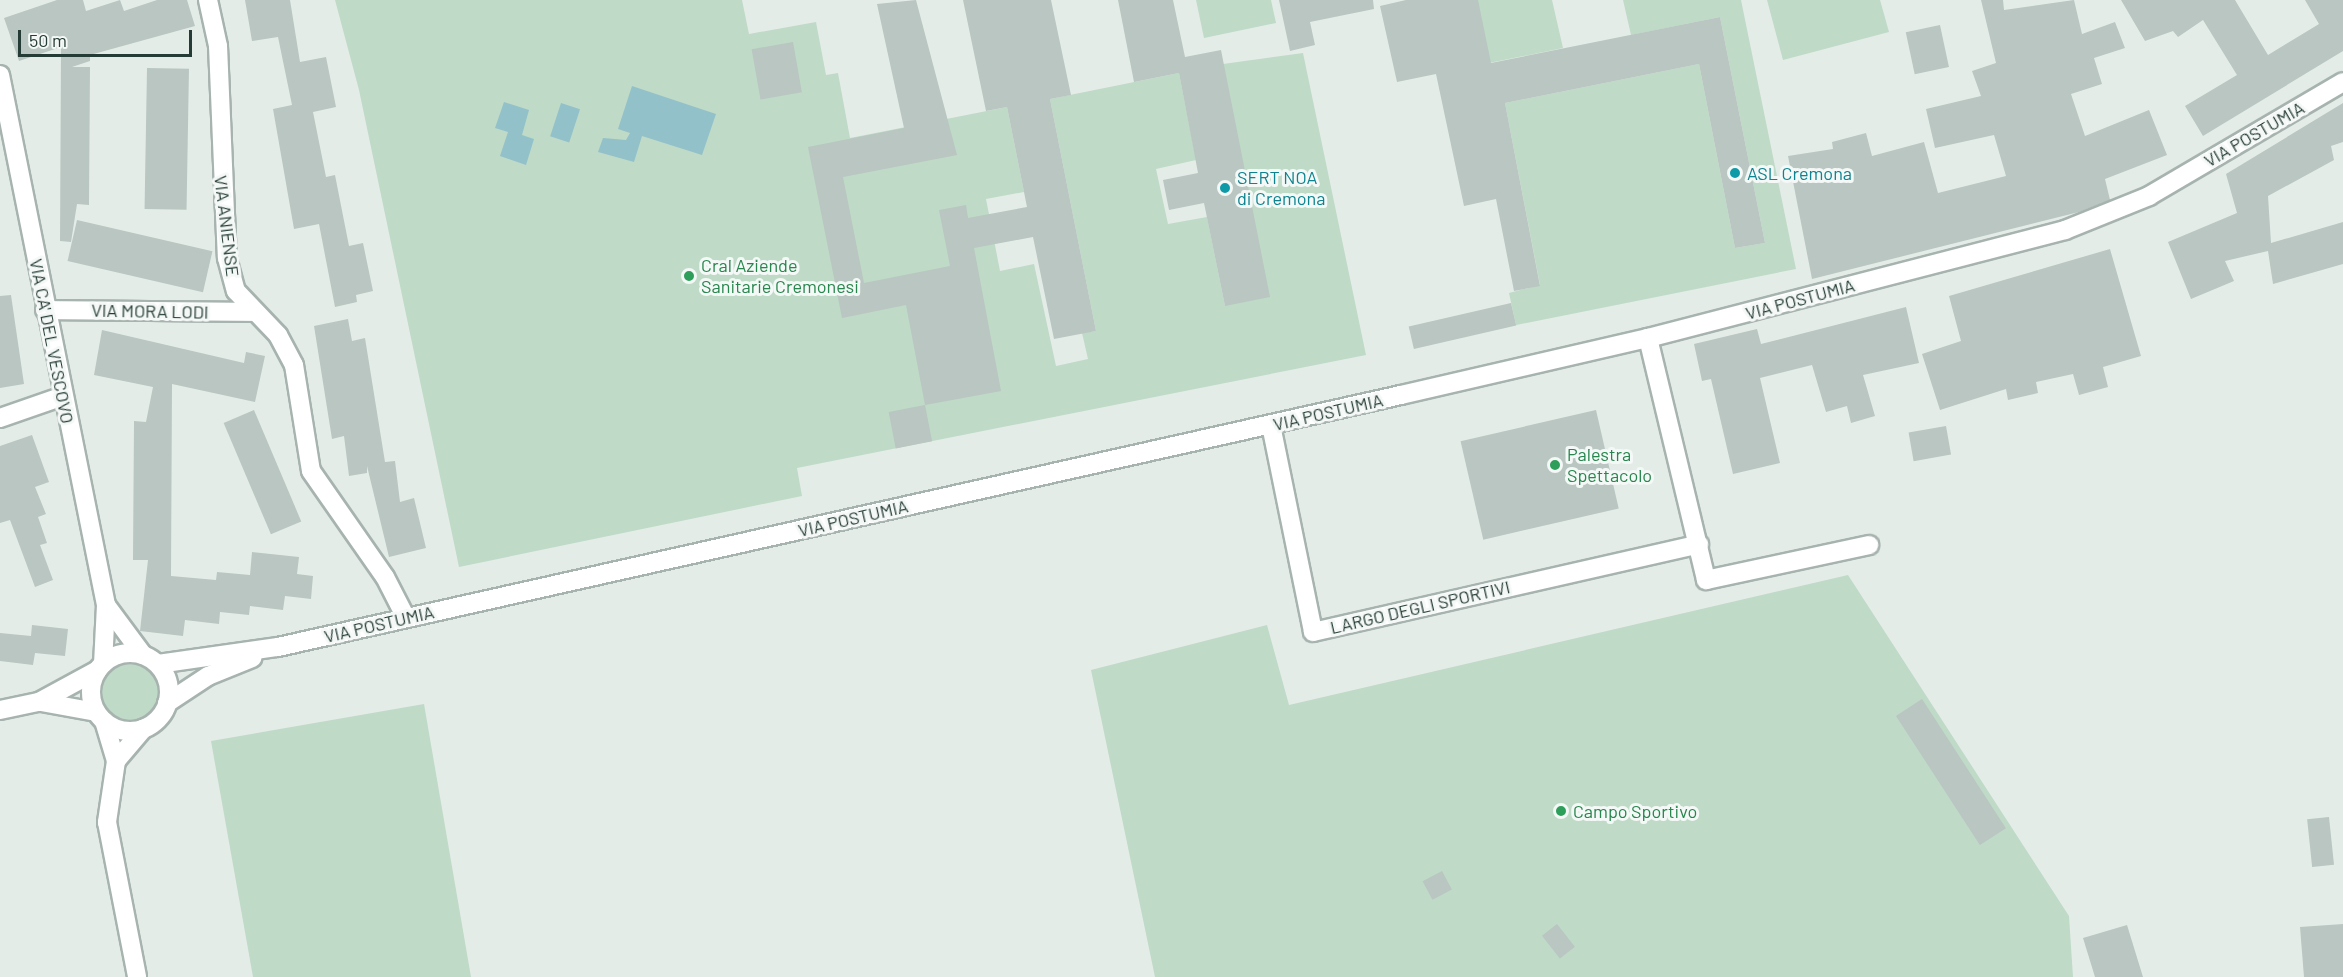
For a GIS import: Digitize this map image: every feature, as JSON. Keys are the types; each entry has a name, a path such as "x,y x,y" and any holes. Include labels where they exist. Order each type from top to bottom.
{"street":[{"name":"VIA ANIENSE","path":"208,0 218,46 227,258 236,291 278,335 294,365 311,471 385,577 406,618"},
{"name":"VIA CA' DEL VESCOVO","path":"0,75 45,310 106,605 100,667"},
{"name":"VIA POSTUMIA","path":"0,710 39,702 122,653 151,660 278,647 1271,425 1648,338 2107,216 2343,82"},
{"name":"VIA MORA LODI","path":"45,310 255,312"},
{"path":"1648,338 1706,580 1869,544"},
{"path":"0,418 63,396"},
{"name":"LARGO DEGLI SPORTIVI","path":"1271,425 1313,632 1699,544"},
{"name":"VIA CA' DEL VESCOVO","path":"106,605 151,660"},
{"name":"VIA POSTUMIA","path":"116,761 167,703 208,676 278,647"},
{"path":"151,660 168,683 167,703"},
{"path":"100,667 91,691 116,761 107,822 137,977"},
{"path":"39,702 100,717 123,730 144,728"}],"green space":[{"name":"Cral Aziende Sanitarie Cremonesi","path":"335,0 742,0 749,34 816,22 826,75 838,73 850,138 1007,107 1024,192 986,199 1000,271 1034,264 1056,366 1088,359 1082,333 1096,331 1050,99 1179,73 1196,160 1156,169 1168,224 1207,217 1225,306 1223,64 1303,53 1366,355 797,468 802,496 459,567 359,90"},
{"path":"1196,0 1271,0 1276,23 1204,38"},
{"path":"1478,0 1552,0 1563,48 1469,67"},
{"path":"1623,0 1741,0 1796,269 1516,325 1509,293 1540,285 1505,103 1699,64 1735,248 1765,243 1720,17 1631,35"},
{"path":"1767,0 1880,0 1889,32 1783,60"},
{"name":"Campo Sportivo","path":"1848,575 2069,916 2073,977 1155,977 1091,670 1267,625 1289,705"},
{"path":"125,664 135,664 150,672 156,681 158,692 156,703 150,712 135,720 125,720 114,715 107,708 102,697 102,687 107,676 114,669"},
{"path":"424,704 471,977 253,977 211,741"}],"water":[{"path":"632,86 716,114 702,155 642,136 634,162 598,152 603,138 626,140 630,133 618,129"},
{"path":"504,102 529,110 522,135 534,139 526,165 500,156 508,132 495,128"},
{"path":"561,103 580,109 569,142 550,136"}],"building":[{"path":"57,0 83,0 86,11 120,0 124,11 157,0 187,0 195,26 90,55 90,61 72,67 90,67 89,205 77,204 71,242 60,241 61,47 19,61 4,18"},
{"path":"245,0 290,0 300,62 326,57 336,107 313,112 326,177 335,175 349,246 363,243 373,291 356,295 357,302 335,307 319,224 294,229 273,109 292,105 278,37 252,41"},
{"path":"916,0 957,155 843,177 864,283 950,266 939,210 966,205 968,218 1027,207 1007,107 986,111 963,0 1051,0 1071,95 1050,99 1096,331 1054,339 1033,237 974,248 1001,391 925,405 906,305 842,318 808,147 904,128 877,4"},
{"name":"SERT NOA di Cremona","path":"1118,0 1173,0 1185,57 1221,50 1270,297 1225,306 1204,203 1169,210 1163,180 1198,173 1179,73 1134,82"},
{"path":"1279,0 1373,0 1374,9 1310,22 1315,45 1290,51"},
{"name":"ASL Cremona","path":"1406,0 1478,0 1491,63 1720,17 1765,243 1735,248 1699,64 1505,103 1540,286 1514,291 1496,199 1464,206 1436,74 1397,82 1380,6"},
{"path":"1981,0 2003,0 2004,10 2074,0 2082,34 2115,22 2125,48 2094,58 2102,84 2071,94 2085,136 2149,110 2167,155 2105,179 2110,200 2079,212 1812,279 1788,156 1833,149 1832,142 1866,133 1872,156 1924,142 1938,193 2006,176 1994,135 1935,148 1926,109 1981,96 1972,71 1996,63"},
{"path":"2121,0 2235,0 2268,55 2319,24 2305,0 2343,0 2343,51 2203,136 2185,106 2237,75 2203,20 2178,37 2173,31 2145,41"},
{"path":"1940,25 1949,67 1915,74 1906,32"},
{"path":"793,42 802,92 760,100 752,49"},
{"path":"147,68 189,69 187,210 145,209"},
{"path":"2343,103 2343,142 2331,146 2334,160 2268,196 2271,243 2343,222 2343,264 2273,284 2268,251 2225,261 2234,281 2191,299 2168,242 2237,213 2226,174"},
{"path":"77,220 212,251 203,292 68,261"},
{"path":"2110,249 2141,356 2103,367 2108,387 2079,395 2073,374 2036,382 2038,393 2008,400 2006,389 1940,410 1922,354 1961,341 1949,296"},
{"path":"11,295 24,384 0,388 0,296"},
{"path":"1511,303 1516,325 1414,349 1409,327"},
{"path":"1906,307 1919,363 1863,375 1875,416 1851,423 1847,406 1826,412 1812,365 1760,378 1780,463 1733,474 1711,379 1702,381 1694,344 1757,329 1761,344"},
{"path":"348,319 352,341 365,338 385,462 395,461 400,502 414,498 426,548 389,557 367,466 367,473 349,476 344,436 332,439 314,326"},
{"path":"102,330 244,363 246,352 265,356 255,402 172,384 171,576 216,580 217,572 250,575 252,552 299,557 297,574 313,576 311,599 285,596 283,610 250,606 249,615 220,612 219,624 185,620 183,636 140,631 148,560 133,560 134,421 146,422 153,387 94,375"},
{"path":"925,405 932,441 896,448 889,412"},
{"path":"254,410 301,521 271,534 224,423"},
{"path":"1596,410 1619,508 1483,540 1461,441"},
{"path":"1946,426 1951,455 1914,461 1909,433"},
{"path":"32,435 49,482 35,487 46,514 38,517 47,543 40,545 53,580 35,587 10,520 0,523 0,446"},
{"path":"32,625 68,629 65,656 35,653 33,665 0,661 0,633 31,636"},
{"path":"1922,699 2006,828 1980,845 1896,716"},
{"path":"2329,817 2334,865 2312,867 2307,819"},
{"path":"1442,871 1452,890 1432,900 1423,881"},
{"path":"1557,924 1575,947 1560,959 1542,936"},
{"path":"2343,924 2343,977 2304,977 2300,927"},
{"path":"2127,925 2143,977 2095,977 2083,938"}],"place":[{"name":"ASL Cremona","path":"1735,173"},
{"name":"SERT NOA di Cremona","path":"1225,188"},
{"name":"Cral Aziende Sanitarie Cremonesi","path":"689,276"},
{"name":"Palestra Spettacolo","path":"1555,465"},
{"name":"Campo Sportivo","path":"1561,811"}]}
